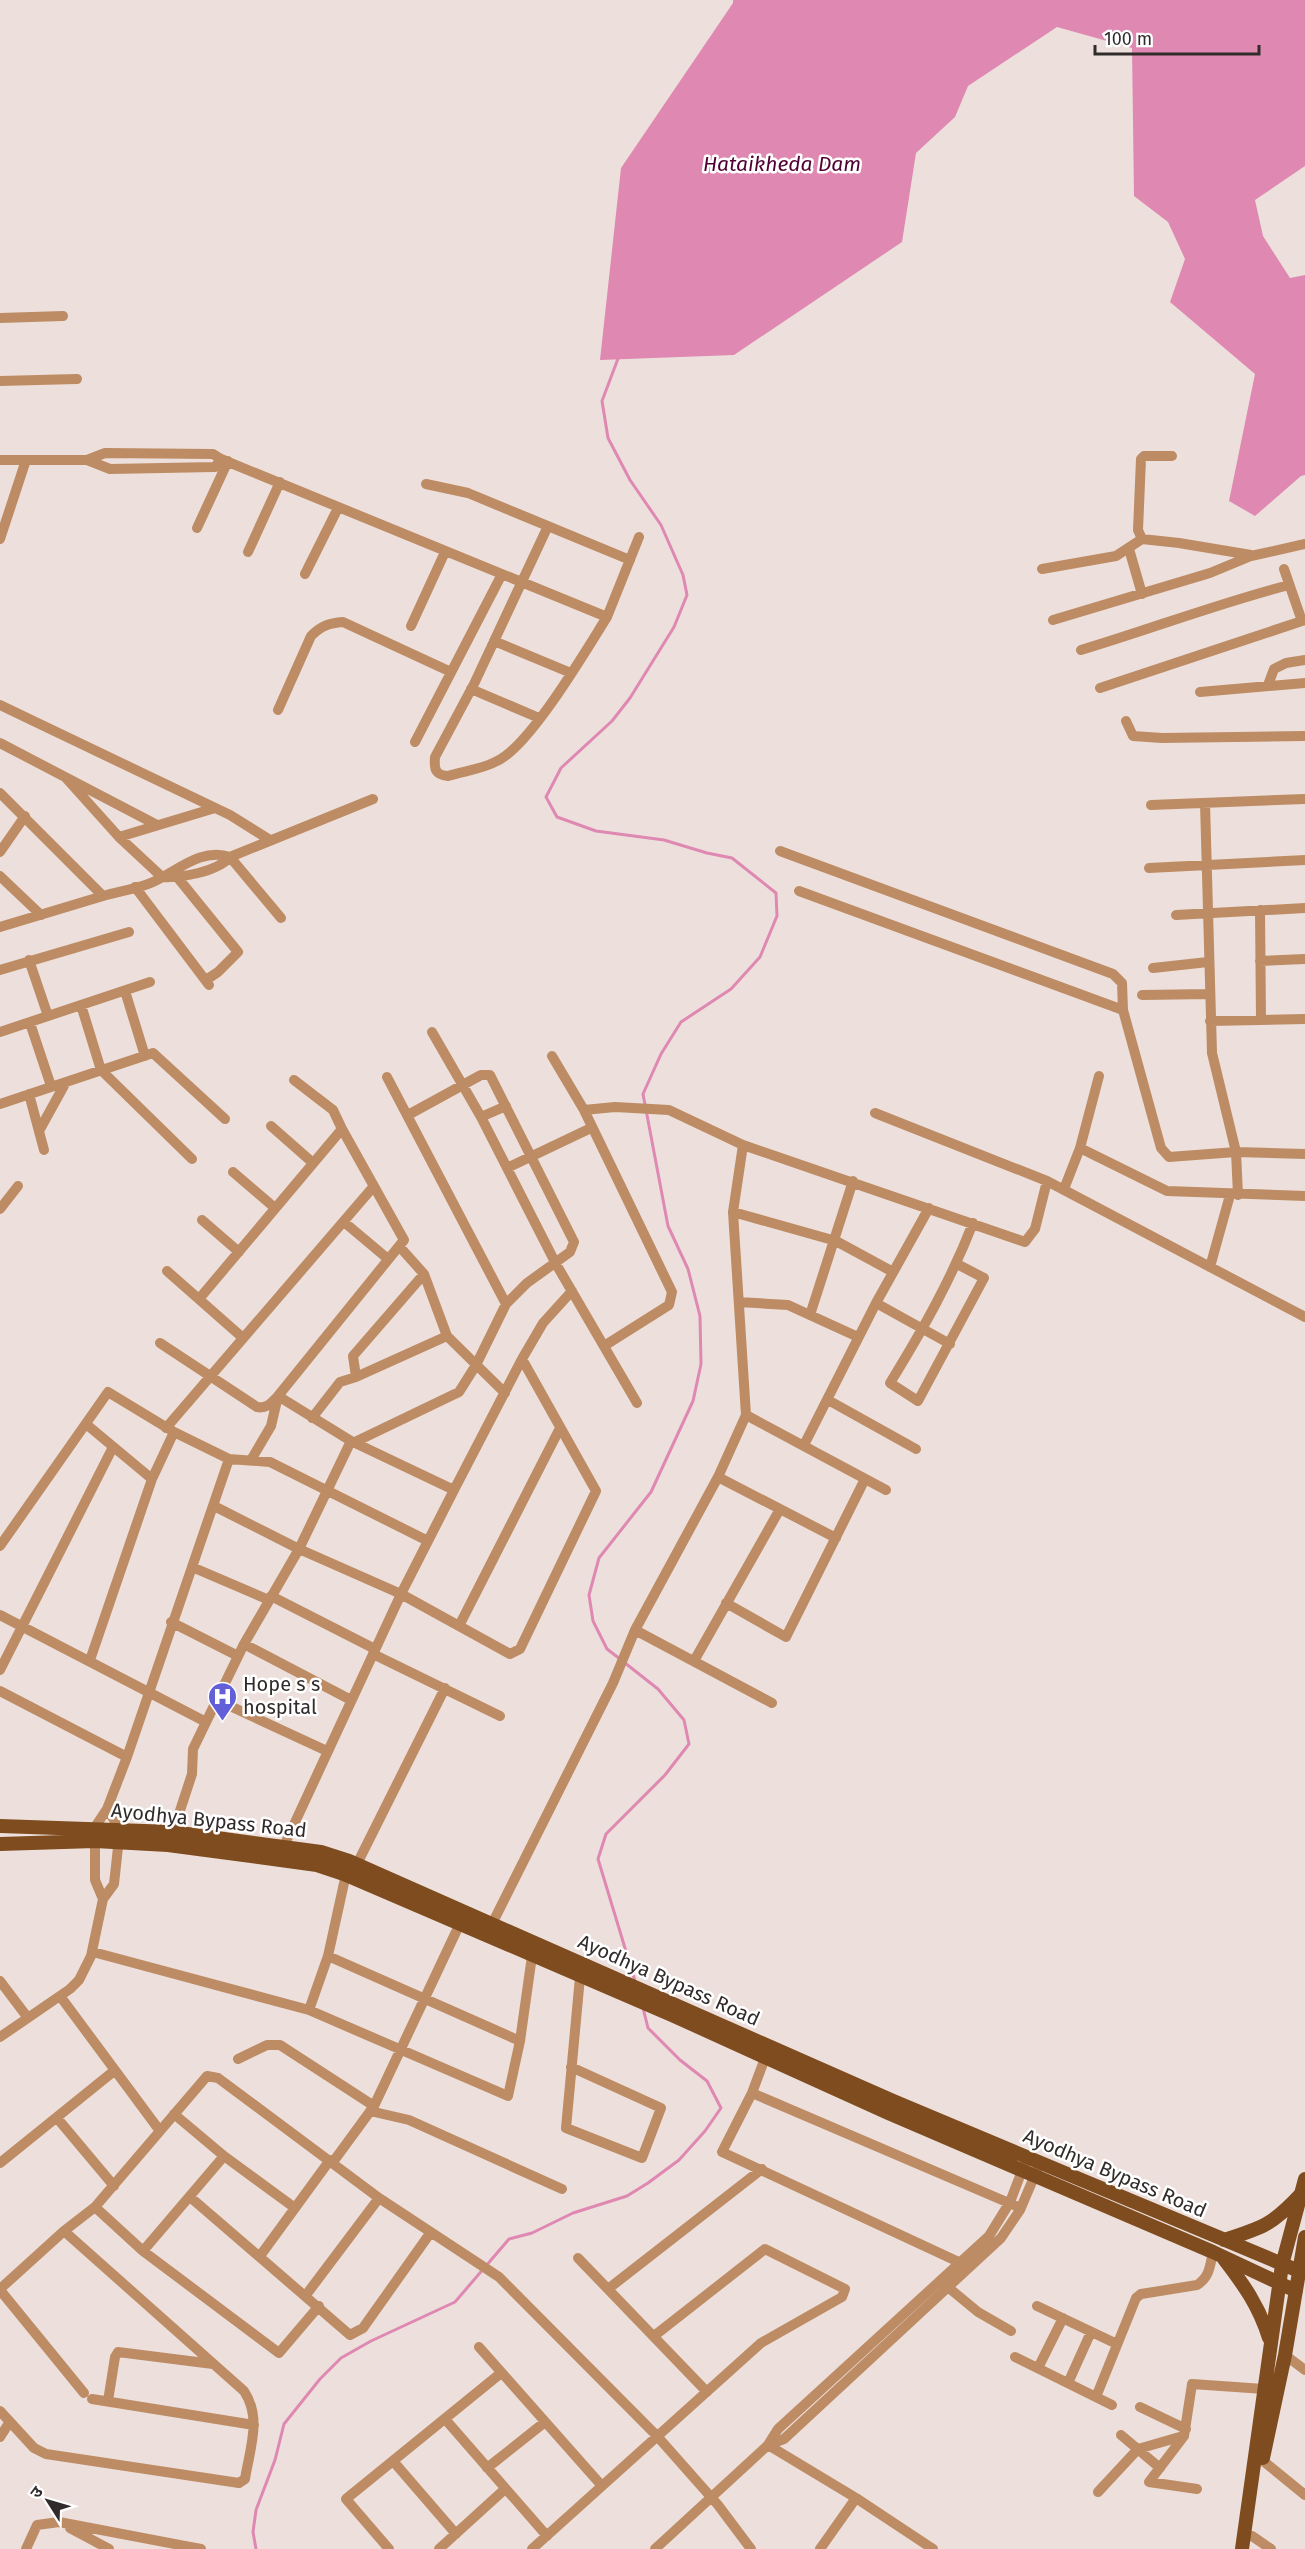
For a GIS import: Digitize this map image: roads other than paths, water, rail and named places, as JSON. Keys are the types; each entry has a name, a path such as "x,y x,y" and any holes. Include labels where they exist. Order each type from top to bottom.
{"main road":[{"name":"Ayodhya Bypass Road","path":"0,1826 120,1836 168,1845 284,1853 321,1852 357,1864 399,1882 435,1905 1031,2166 1296,2291"},
{"name":"Ayodhya Bypass Road","path":"120,1836 173,1832 284,1853 345,1874 389,1894 435,1905"},
{"name":"Ayodhya Bypass Road","path":"0,1844 95,1834"},
{"name":"Ayodhya Bypass Road","path":"489,1929 532,1956 580,1977 605,1981"},
{"name":"Ayodhya Bypass Road","path":"673,2009 765,2058 888,2114 1031,2166 1299,2271"},
{"path":"1242,2549 1282,2265 1305,2179"},
{"path":"1224,2240 1269,2224 1281,2216 1301,2194"},
{"path":"1251,2542 1262,2460 1285,2355 1305,2237"},
{"path":"1217,2253 1253,2297 1262,2315 1271,2343"}],"street":[{"path":"0,318 63,316"},
{"path":"0,381 77,379"},
{"path":"159,468 160,452"},
{"path":"87,460 105,453 213,454 444,552 607,617"},
{"path":"1142,539 1138,530 1141,459 1149,455 1173,456"},
{"path":"0,460 87,460 110,468 159,468 215,467 224,460"},
{"path":"0,539 26,460"},
{"path":"197,528 224,460"},
{"path":"248,552 279,482"},
{"path":"426,484 468,493 630,560"},
{"path":"305,574 338,508"},
{"path":"548,526 471,689 435,757 434,768 440,775 448,776 498,761 510,753 539,718 607,617 639,537"},
{"path":"1042,569 1116,556 1142,539 1251,555"},
{"path":"1053,620 1210,573 1251,555 1305,544"},
{"path":"1129,549 1142,594"},
{"path":"411,626 444,552"},
{"path":"1100,688 1304,620 1284,569"},
{"path":"415,742 502,574"},
{"path":"1081,650 1172,622 1223,602 1289,585"},
{"path":"278,710 311,636 318,629 331,623 343,622 451,672"},
{"path":"494,641 571,673"},
{"path":"1268,686 1277,666 1305,660"},
{"path":"1200,692 1305,683"},
{"path":"471,689 539,718"},
{"path":"0,705 215,808 270,840"},
{"path":"1126,721 1133,735 1142,736 1305,736"},
{"path":"0,743 157,825"},
{"path":"66,778 119,837 162,877 178,878 224,864 230,857 373,799"},
{"path":"0,793 103,896"},
{"path":"1151,805 1305,799"},
{"path":"1204,803 1212,1053 1236,1152 1234,1195 1210,1267"},
{"path":"119,837 215,808"},
{"path":"0,852 25,816"},
{"path":"780,851 1113,974 1122,983 1123,1010 1161,1148 1169,1157 1236,1152 1305,1154"},
{"path":"0,927 135,887 162,877 179,865 218,853 230,857 281,918"},
{"path":"1149,868 1305,860"},
{"path":"0,876 41,915"},
{"path":"135,887 208,983 238,952 178,878"},
{"path":"799,891 1123,1010"},
{"path":"1176,915 1305,908"},
{"path":"1260,910 1261,1019"},
{"path":"0,970 129,932"},
{"path":"1260,961 1305,959"},
{"path":"29,960 48,1016"},
{"path":"1153,968 1208,962"},
{"path":"0,1032 150,982"},
{"path":"125,991 145,1056"},
{"path":"1142,995 1209,993"},
{"path":"81,1005 101,1070 192,1159"},
{"path":"1210,1021 1305,1019"},
{"path":"30,1023 51,1086"},
{"path":"432,1032 481,1117 556,1264 637,1403"},
{"path":"1,1100 29,1094 153,1053 225,1119"},
{"path":"552,1056 584,1110 672,1292 669,1305 662,1311 604,1346"},
{"path":"173,1832 192,1774 193,1749 244,1644 299,1549 353,1442 459,1392 476,1365 506,1304 526,1283 570,1252 574,1242 490,1075 481,1075 408,1115"},
{"path":"1064,1189 1080,1148 1099,1076"},
{"path":"387,1077 506,1304"},
{"path":"160,1343 257,1407 268,1406 276,1401 404,1240 333,1110 294,1080"},
{"path":"39,1131 66,1082"},
{"path":"29,1094 44,1150"},
{"path":"481,1117 506,1106"},
{"path":"584,1110 615,1107 669,1110 743,1145 1025,1242 1035,1229 1047,1181"},
{"path":"875,1113 1064,1189 1305,1317"},
{"path":"271,1126 313,1163"},
{"path":"507,1168 591,1128"},
{"path":"199,1299 342,1129"},
{"path":"489,1929 613,1683 627,1654 635,1630 718,1477 746,1415 733,1212 743,1145"},
{"path":"1080,1148 1167,1191 1305,1196"},
{"path":"233,1172 275,1208"},
{"path":"810,1315 836,1241 853,1181"},
{"path":"0,1209 18,1186"},
{"path":"90,1660 170,1430 211,1375 374,1186"},
{"path":"804,1445 876,1303 930,1208"},
{"path":"733,1212 836,1241 893,1272"},
{"path":"202,1220 239,1252"},
{"path":"344,1221 388,1259"},
{"path":"957,1263 984,1278 918,1401 890,1383 922,1330 957,1263 974,1223"},
{"path":"399,1246 424,1274 447,1336 505,1393"},
{"path":"167,1272 243,1338"},
{"path":"356,1377 353,1356 424,1274"},
{"path":"284,1853 327,1751 401,1594 454,1490 543,1323 572,1291"},
{"path":"739,1302 788,1305 858,1337"},
{"path":"876,1303 950,1344"},
{"path":"312,1418 340,1382 447,1336"},
{"path":"214,1506 299,1549 401,1594 510,1654 520,1649 596,1491 522,1359"},
{"path":"0,1546 108,1392 170,1430 229,1459 270,1462 428,1541"},
{"path":"828,1400 916,1449"},
{"path":"276,1401 291,1405 353,1442 454,1490"},
{"path":"251,1460 271,1426 276,1401"},
{"path":"746,1415 886,1490"},
{"path":"86,1424 152,1479"},
{"path":"459,1626 560,1428"},
{"path":"0,1670 24,1627 112,1447"},
{"path":"103,1899 95,1880 95,1834 107,1809 150,1693 171,1622 229,1459"},
{"path":"718,1477 836,1538"},
{"path":"726,1603 786,1638 866,1479"},
{"path":"694,1661 780,1509"},
{"path":"192,1567 271,1598 500,1716"},
{"path":"0,1615 206,1722"},
{"path":"171,1622 238,1656"},
{"path":"635,1630 772,1704"},
{"path":"244,1644 351,1700"},
{"path":"357,1864 445,1688"},
{"path":"0,1691 127,1757"},
{"path":"217,1700 327,1751"},
{"path":"0,2037 60,1996 79,1980 93,1952 103,1899 114,1884 120,1836 107,1809"},
{"path":"309,2010 328,1956 345,1874"},
{"path":"260,2256 372,2109 402,2050 462,1917"},
{"path":"93,1952 309,2010 508,2096 520,2041 532,1956"},
{"path":"328,1956 520,2041"},
{"path":"571,2067 661,2108 642,2158 566,2128 571,2067 580,1977"},
{"path":"0,1981 28,2018"},
{"path":"60,1996 160,2131"},
{"path":"238,2060 267,2045 280,2045 372,2109 409,2120 562,2189"},
{"path":"765,2058 752,2093 722,2152 964,2265"},
{"path":"0,2163 114,2071"},
{"path":"254,2425 88,2396 0,2290 64,2231 95,2208 207,2076 218,2078 379,2198 499,2277 657,2436 711,2497 751,2549"},
{"path":"752,2093 1010,2202 1020,2210"},
{"path":"174,2114 224,2156 295,2208"},
{"path":"57,2118 114,2186"},
{"path":"143,2251 224,2156"},
{"path":"964,2265 989,2236 1031,2166"},
{"path":"655,2549 768,2445 778,2429 964,2265 1001,2238 1020,2210 1031,2166"},
{"path":"608,2289 762,2169"},
{"path":"190,2197 350,2335 363,2328 431,2232"},
{"path":"306,2295 379,2198"},
{"path":"95,2208 143,2251 279,2353 319,2306"},
{"path":"0,2411 34,2448 46,2454 241,2483 245,2479 254,2425 254,2411 244,2391 64,2231"},
{"path":"532,2549 761,2343 842,2297 845,2289 765,2249 654,2336"},
{"path":"1096,2397 1136,2298 1141,2294 1197,2285 1208,2276 1217,2253"},
{"path":"578,2258 706,2392"},
{"path":"944,2283 978,2312 1011,2331"},
{"path":"1037,2306 1117,2344"},
{"path":"1038,2368 1063,2318"},
{"path":"1068,2383 1091,2332"},
{"path":"479,2347 602,2486"},
{"path":"108,2401 115,2356 118,2352 213,2364"},
{"path":"1285,2355 1305,2370"},
{"path":"1015,2357 1112,2405"},
{"path":"389,2549 345,2499 501,2373"},
{"path":"1197,2488 1149,2482 1185,2433 1191,2385 1264,2389"},
{"path":"1140,2407 1185,2433"},
{"path":"445,2419 547,2536"},
{"path":"488,2468 545,2421"},
{"path":"0,2437 9,2423"},
{"path":"1098,2492 1138,2449 1185,2433"},
{"path":"1121,2435 1160,2468"},
{"path":"768,2445 856,2498 933,2549"},
{"path":"1262,2460 1305,2495"},
{"path":"393,2461 456,2534"},
{"path":"439,2549 505,2489"},
{"path":"820,2549 856,2498"},
{"path":"26,2549 37,2525 59,2522 201,2549"},
{"path":"59,2522 109,2549"},
{"path":"1251,2542 1270,2549"}],"water":[{"name":"Hataikheda Dam","path":"733,0 1305,0 1305,166 1255,200 1263,236 1290,278 1305,275 1305,475 1255,516 1229,501 1255,374 1170,302 1185,259 1168,222 1134,196 1132,48 1057,27 968,86 955,117 916,153 902,242 734,355 600,360 621,168"}],"waterway":[{"path":"619,356 602,401 608,438 630,480 661,525 683,575 687,595 674,627 630,698 612,721 561,768 546,797 557,817 596,831 664,840 732,858 776,893 777,916 760,957 731,989 681,1022 661,1054 643,1094 668,1226 688,1269 700,1316 701,1364 693,1401 651,1492 599,1558 589,1595 593,1621 607,1649 620,1659"},
{"path":"625,1663 658,1689 684,1720 689,1744 665,1775 606,1834 598,1859 635,1981"},
{"path":"256,2549 253,2532 256,2510 275,2460 284,2424 320,2379 341,2358 371,2341 455,2302 509,2239 532,2233 573,2213 627,2196 648,2183 679,2160 705,2131 721,2108 707,2081 680,2060 648,2028 643,2008"}],"place":[{"name":"Hope s s hospital","path":"222,1722"}]}
